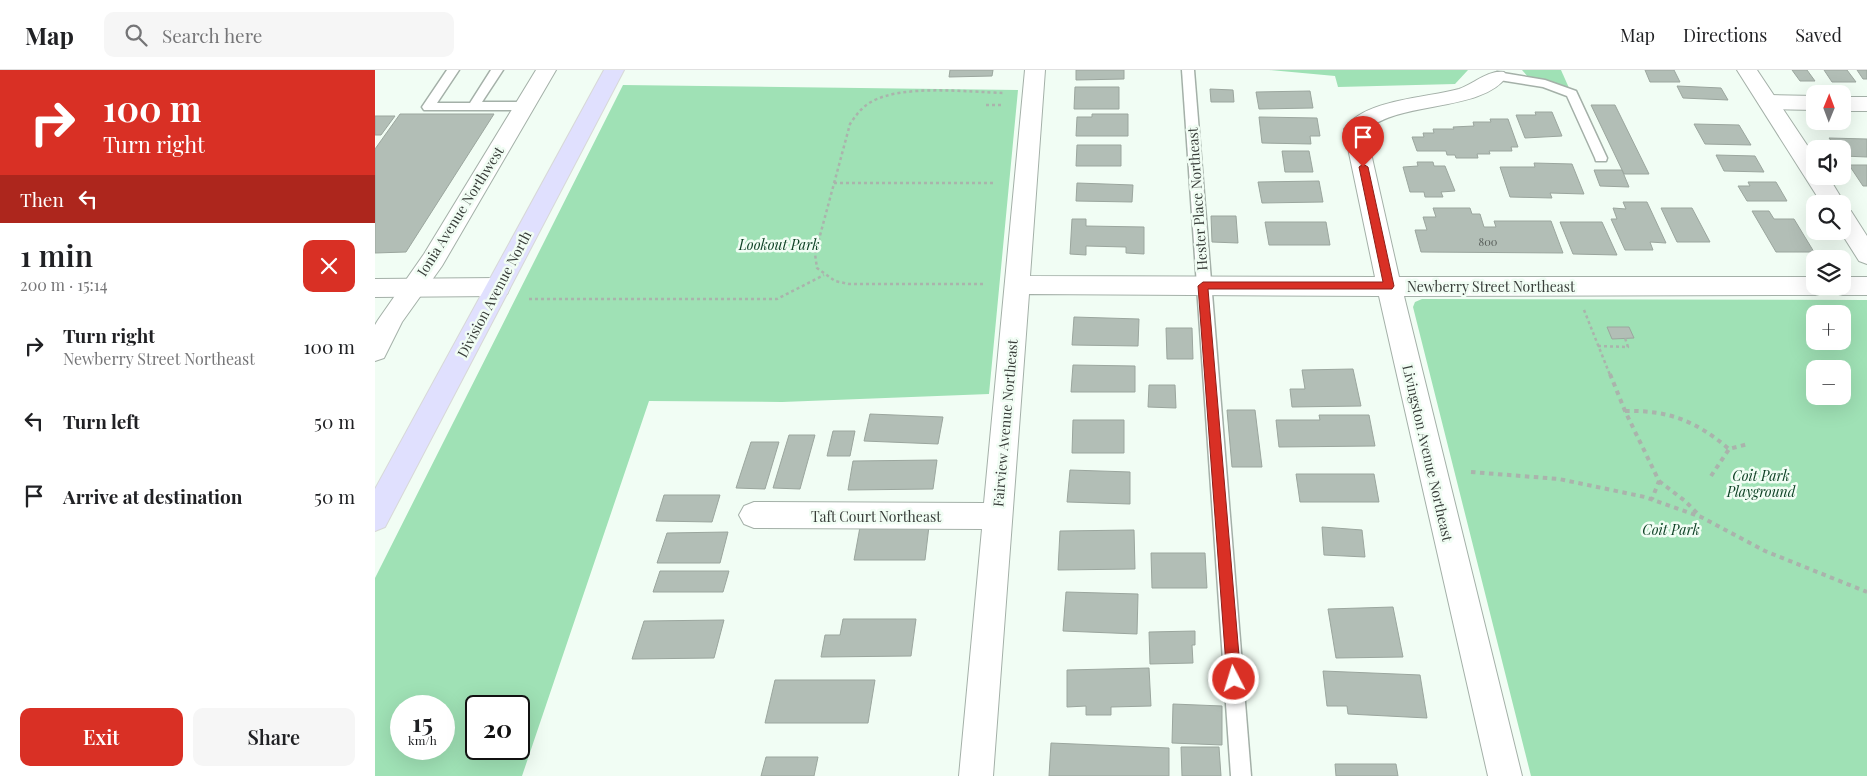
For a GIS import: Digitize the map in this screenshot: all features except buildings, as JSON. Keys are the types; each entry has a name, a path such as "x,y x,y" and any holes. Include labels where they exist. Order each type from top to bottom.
{"main road":[{"name":"Division Avenue North","path":"375,518 614,70"}],"street":[{"name":"Ionia Avenue Northwest","path":"375,351 379,340 412,287 433,260 546,70"},
{"name":"Fairview Avenue Northeast","path":"976,776 1035,70"},
{"path":"1747,70 1806,159"},
{"name":"Livingston Avenue Northeast","path":"1497,76 1468,92 1376,115 1359,124 1355,129 1389,286 1505,776"},
{"path":"1769,102 1806,103"},
{"path":"1851,104 1867,104"},
{"path":"1851,230 1867,255"},
{"name":"Newberry Street Northeast","path":"1017,285 1806,286"},
{"path":"1851,286 1867,286"},
{"path":"375,288 498,287"},
{"name":"Taft Court Northeast","path":"754,515 997,516"}],"lane":[{"path":"453,70 428,107 524,106"},
{"path":"473,107 497,70"},
{"name":"Hester Place Northeast","path":"1188,70 1241,776"},
{"path":"1497,76 1530,80 1572,94 1601,158"}],"path":[{"path":"983,284 849,284 835,281 824,275 817,268 815,254 850,124 861,108 875,100 895,93 1004,93"},
{"path":"986,105 1003,105"},
{"path":"834,183 994,183"},
{"path":"529,299 777,298 824,275"},
{"path":"1584,310 1625,411 1659,481 1685,501 1702,518"},
{"path":"1598,346 1629,347 1625,338"},
{"path":"1625,411 1644,410 1677,415 1706,429 1729,449"},
{"path":"1711,476 1729,449 1748,444"},
{"path":"1471,472 1559,478 1652,500 1702,518 1765,551 1867,592"},
{"path":"1652,500 1659,481"}],"green space":[{"path":"1269,70 1468,70 1455,84 1338,87 1335,76"},
{"path":"1522,70 1561,70 1569,88 1529,78"},
{"name":"Lookout Park","path":"623,85 1018,90 989,394 782,402 649,401 530,752 530,695 465,695 465,760 527,760 522,776 375,776 375,578"},
{"name":"Coit Park","path":"1422,299 1867,300 1867,776 1531,776 1413,307 1415,302"}],"route":[{"path":"1234,679 1203,286 1389,286 1363,167"}],"park label":[{"name":"Coit Park Playground","path":"1761,484"}]}
